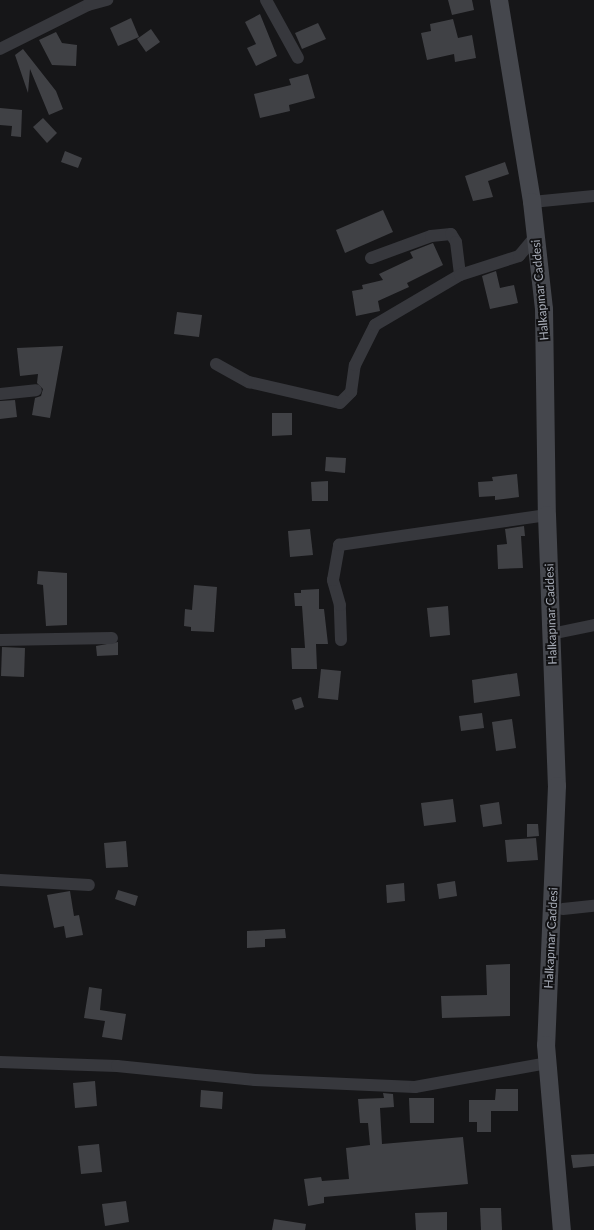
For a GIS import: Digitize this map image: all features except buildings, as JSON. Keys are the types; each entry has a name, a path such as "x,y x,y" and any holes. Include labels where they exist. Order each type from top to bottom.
{"main road":[{"name":"Halkapınar Caddesi","path":"499,0 532,202 544,309 547,515 557,786 547,1063 562,1230"}],"street":[{"path":"0,49 84,2 106,0"},
{"path":"266,0 298,58"},
{"path":"532,202 594,196"},
{"path":"371,258 431,236 451,234 456,242 460,275"},
{"path":"216,364 249,382 340,403 351,392 355,365 375,325 460,275 519,256 536,236"},
{"path":"0,394 36,390"},
{"path":"341,640 340,605 333,580 339,545 547,515"},
{"path":"551,634 594,625"},
{"path":"0,640 112,638"},
{"path":"0,880 89,885"},
{"path":"563,909 594,906"},
{"path":"0,1062 117,1066 255,1080 415,1087 547,1063"}]}
